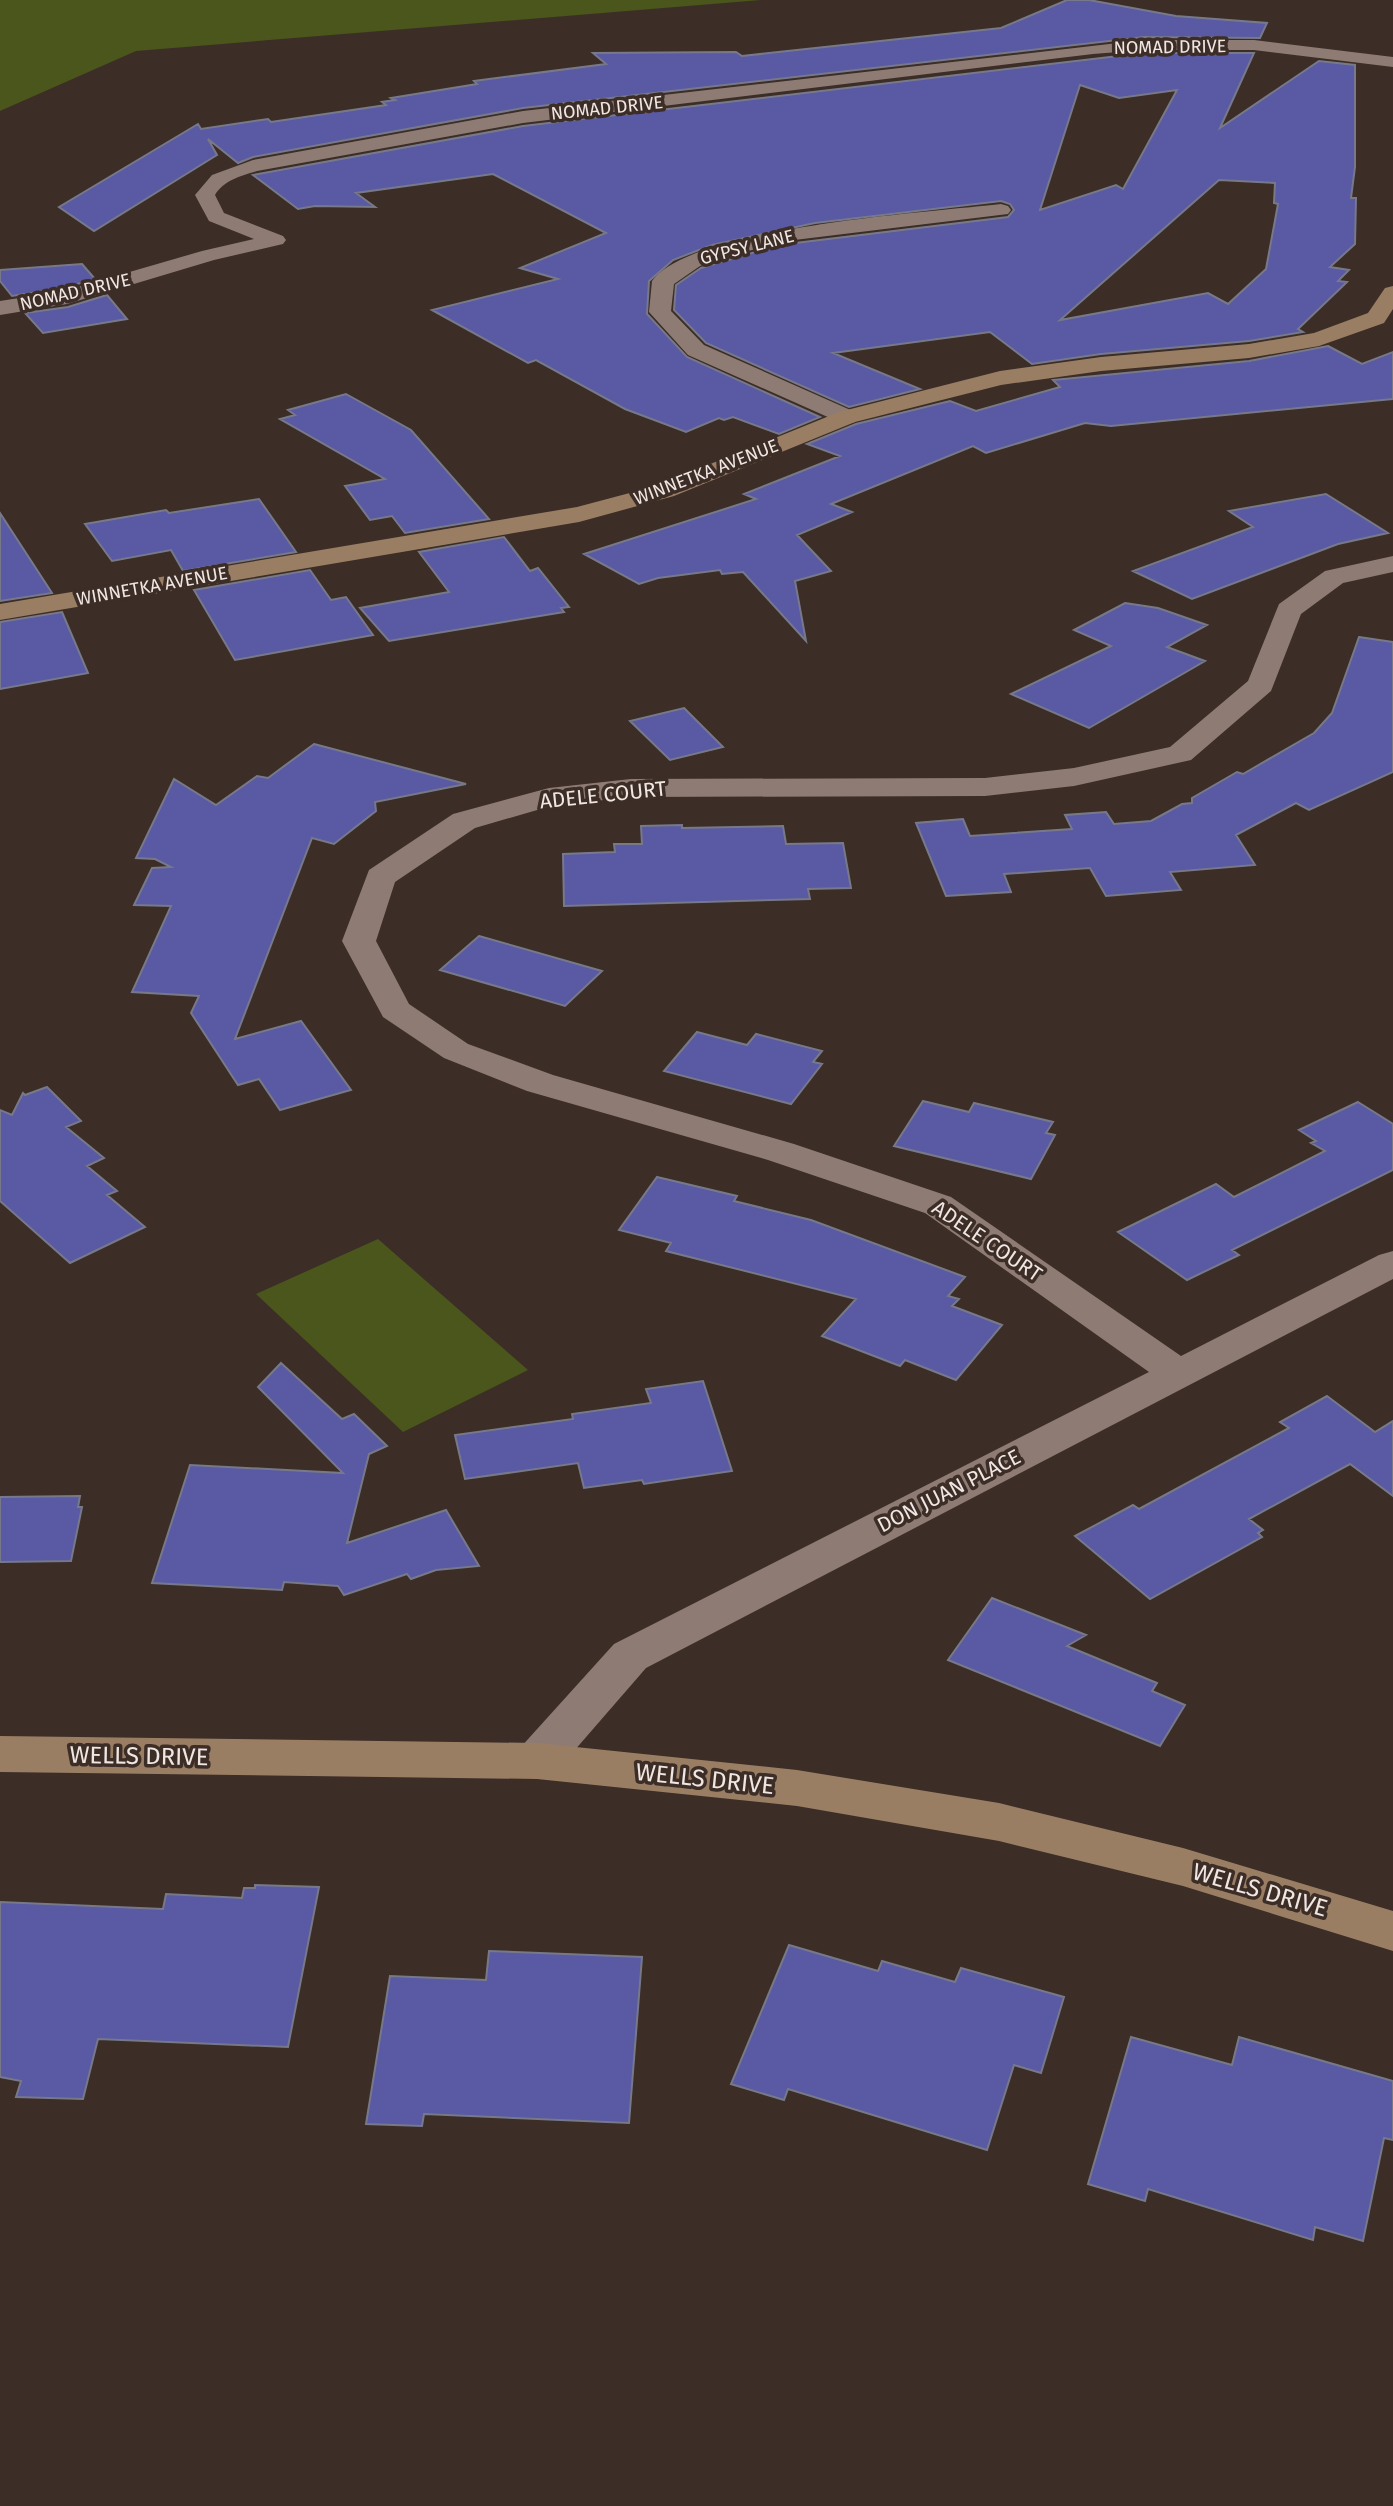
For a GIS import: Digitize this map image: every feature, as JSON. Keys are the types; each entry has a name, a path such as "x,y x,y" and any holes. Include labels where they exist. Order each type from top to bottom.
{"main road":[{"name":"WINNETKA AVENUE","path":"0,612 370,552 588,512 665,491 847,417 1000,378 1101,364 1249,351 1319,339 1376,317 1393,293"},
{"name":"WELLS DRIVE","path":"0,1754 537,1761 797,1788 999,1822 1183,1867 1393,1931"}],"street":[{"name":"NOMAD DRIVE","path":"0,308 67,298 209,255 276,240 216,217 205,195 208,188 216,180 253,166 424,133 536,116 1132,46 1254,45 1393,62"},
{"name":"GYPSY LANE","path":"847,417 696,350 660,312 663,281 692,261 776,236 1001,210"},
{"name":"ADELE COURT","path":"1178,1373 938,1205 781,1152 540,1083 456,1051 395,1010 359,940 380,877 464,821 549,797 631,788 985,787 1074,777 1180,754 1261,685 1289,610 1334,577 1393,564"},
{"name":"DON JUAN PLACE","path":"537,1761 630,1656 1393,1263"}],"green space":[{"path":"0,0 761,0 136,51 0,111"},
{"path":"378,1239 528,1370 403,1432 256,1294"}],"building":[{"path":"1067,0 1089,0 1176,16 1267,23 1260,38 1144,37 523,108 253,157 238,163 208,139 217,155 94,231 59,207 198,124 201,129 268,119 271,122 386,105 382,102 395,100 391,98 477,84 474,81 606,64 593,53 736,52 742,56 1001,28"},
{"path":"1144,53 1254,53 1220,128 1319,61 1355,65 1355,167 1351,198 1356,198 1355,244 1330,267 1349,270 1338,281 1347,282 1298,329 1303,332 1249,341 1101,354 1032,364 990,332 833,353 920,389 849,407 706,343 674,310 676,285 701,268 779,245 1008,217 1014,210 1010,204 1001,201 815,223 712,245 673,260 649,281 647,314 687,357 820,417 779,434 733,417 724,420 719,418 686,432 625,409 536,360 528,363 432,310 558,279 520,268 606,233 493,174 356,193 375,207 315,206 298,209 253,175 523,126","holes":["1080,85 1119,98 1177,90 1123,189 1116,185 1040,210","1219,180 1275,183 1274,203 1278,204 1266,269 1228,304 1208,293 1060,320"]},
{"path":"82,264 95,279 63,288 12,296 0,281 0,270"},
{"path":"107,295 127,319 43,333 25,313 68,307"},
{"path":"1328,346 1362,364 1393,352 1393,399 1111,426 1085,423 986,453 973,446 831,504 852,512 797,535 831,571 795,581 806,641 743,572 722,574 720,570 658,578 639,584 584,554 756,499 744,494 840,456 807,444 856,424 950,401 976,411 1060,387 1053,380 1249,361"},
{"path":"346,394 411,430 489,519 405,533 392,516 370,520 345,486 385,479 280,419 295,415 288,410"},
{"path":"1326,494 1388,533 1338,544 1192,599 1133,571 1253,527 1229,511"},
{"path":"259,499 296,552 183,571 171,550 112,561 85,524 166,510 169,513"},
{"path":"0,513 52,593 0,601"},
{"path":"504,537 530,571 538,568 569,607 561,608 564,612 389,641 360,608 449,592 419,552"},
{"path":"310,570 331,600 346,597 373,635 235,660 194,590"},
{"path":"1125,603 1158,608 1207,625 1167,647 1205,661 1089,728 1011,694 1111,646 1074,630"},
{"path":"62,612 88,673 0,689 0,622"},
{"path":"1359,637 1393,642 1393,772 1309,810 1296,803 1236,835 1255,865 1170,872 1181,890 1106,896 1090,868 1004,874 1011,892 946,896 916,823 963,819 970,836 1072,829 1065,815 1106,812 1114,824 1151,821 1182,804 1192,803 1192,798 1237,772 1243,774 1314,733 1332,713"},
{"path":"684,708 723,747 670,760 630,721"},
{"path":"314,744 466,784 375,802 376,811 334,844 312,838 235,1039 301,1021 351,1090 280,1110 259,1079 238,1085 191,1013 199,996 132,992 171,906 134,905 152,868 171,867 155,859 136,858 174,779 216,805 257,776 268,778"},
{"path":"682,825 682,828 783,826 786,844 843,843 851,888 808,889 810,899 564,906 563,854 615,852 614,844 642,844 641,826"},
{"path":"479,936 602,971 565,1006 440,970"},
{"path":"697,1032 747,1045 756,1034 822,1051 813,1062 822,1064 791,1104 664,1071"},
{"path":"47,1087 81,1121 66,1127 104,1158 87,1166 117,1191 107,1195 145,1227 70,1263 0,1201 0,1110 12,1115 23,1093 25,1095"},
{"path":"923,1101 969,1112 974,1103 1053,1122 1046,1133 1055,1135 1031,1179 894,1146"},
{"path":"1358,1102 1393,1124 1393,1170 1232,1250 1239,1255 1187,1280 1118,1232 1216,1184 1234,1197 1325,1151 1311,1143 1316,1141 1299,1130"},
{"path":"657,1177 737,1196 734,1201 811,1220 965,1277 948,1296 959,1299 952,1306 1002,1325 956,1380 905,1360 900,1366 822,1336 856,1299 666,1251 671,1243 619,1230"},
{"path":"281,1363 342,1419 354,1414 387,1446 369,1454 347,1543 446,1510 479,1566 436,1570 411,1579 407,1574 344,1595 338,1586 284,1582 282,1590 152,1583 190,1465 343,1473 258,1387"},
{"path":"703,1381 732,1471 644,1484 642,1480 584,1488 578,1463 465,1479 455,1435 573,1419 572,1414 651,1403 646,1389"},
{"path":"1327,1396 1375,1432 1393,1421 1393,1496 1350,1464 1249,1519 1263,1530 1258,1533 1262,1537 1150,1599 1075,1536 1133,1505 1139,1509 1289,1428 1280,1422"},
{"path":"80,1496 78,1507 82,1507 71,1561 0,1562 0,1497"},
{"path":"992,1598 1086,1635 1067,1646 1157,1683 1152,1691 1185,1705 1160,1746 948,1660"},
{"path":"255,1885 319,1887 288,2047 98,2039 83,2099 16,2097 21,2081 0,2077 0,1902 163,1909 166,1894 242,1898 244,1888 255,1888"},
{"path":"789,1945 878,1971 882,1961 955,1982 961,1968 1064,1997 1041,2073 1014,2065 987,2150 788,2089 784,2100 731,2084"},
{"path":"489,1951 642,1957 629,2123 424,2114 422,2126 366,2124 390,1976 486,1980"},
{"path":"1131,2037 1232,2065 1239,2037 1393,2081 1393,2140 1384,2138 1363,2241 1315,2227 1313,2240 1148,2189 1145,2201 1088,2184"}]}
